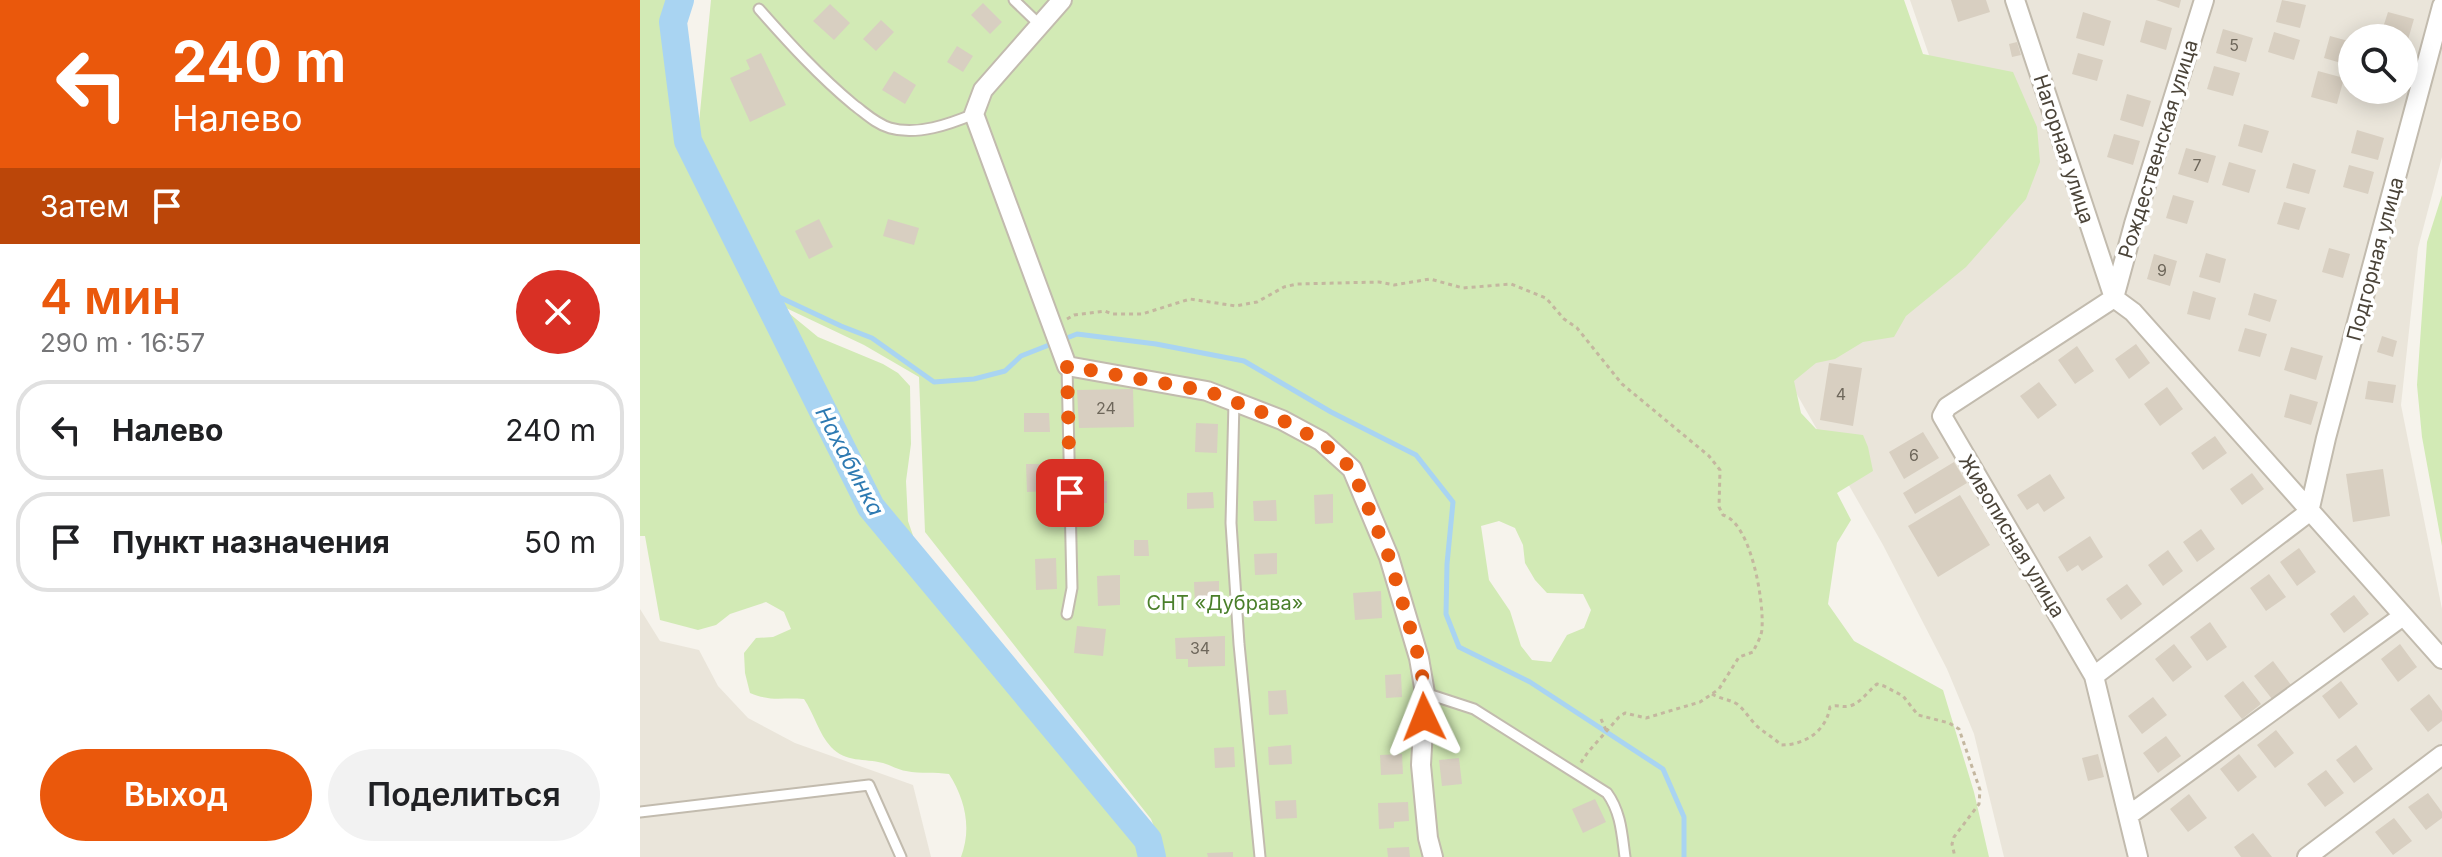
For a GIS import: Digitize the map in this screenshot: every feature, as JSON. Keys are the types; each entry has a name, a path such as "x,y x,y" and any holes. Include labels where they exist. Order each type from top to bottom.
{"street":[{"path":"1062,0 983,90 974,114 1065,358 1207,391 1282,420 1321,441 1352,469 1389,557 1419,658 1425,693 1421,765 1428,838 1433,857"},
{"name":"Нагорная улица","path":"2015,0 2114,298"},
{"name":"Рождественская улица","path":"2114,298 2138,210 2204,0"},
{"name":"Подгорная улица","path":"2309,512 2442,6"},
{"path":"2114,298 2133,312 2442,659"},
{"name":"Живописная улица","path":"2114,298 1947,407 1942,416 2094,676 2138,857"},
{"path":"2094,676 2309,512"},
{"path":"2129,815 2403,616"},
{"path":"2307,857 2442,755"}],"lane":[{"path":"1014,0 1041,26"},
{"path":"759,9 832,87 873,120 891,129 947,124 974,114"},
{"path":"1065,358 1072,588 1067,614"},
{"path":"1234,402 1231,523 1239,644 1260,857"},
{"path":"1425,693 1474,709 1607,793 1619,816 1625,857"},
{"path":"640,812 869,785 901,857"}],"path":[{"path":"1053,324 1084,313 1142,314 1190,299 1236,306 1257,302 1284,287 1297,284 1379,282 1394,285 1430,279 1463,288 1511,284 1546,298 1564,319 1577,328 1622,384 1709,456 1720,470 1719,507 1723,515 1732,518 1740,528 1753,556 1762,630 1753,652 1739,657 1719,689 1712,694 1700,702 1677,707 1656,717 1625,713 1588,752"},
{"path":"1712,694 1733,701 1746,711 1756,726 1771,734 1781,745 1798,745 1812,736 1828,717 1830,707 1835,704 1850,706 1877,684 1903,696 1918,715 1949,723 1959,729 1980,790 1979,804 1954,837 1955,857"},
{"path":"1601,719 1606,731"}],"shaded area":[{"path":"1910,0 2442,0 2442,157 2418,248 2401,405 2442,609 2442,857 2004,857 1974,734 1947,669 1883,545 1787,377 1959,142"},
{"path":"640,609 660,641 699,650 718,686 748,718 795,743 913,785 931,857 640,857"}],"green space":[{"path":"640,0 669,0 665,10 668,66 679,141 684,159 746,282 758,296 790,314 818,337 883,364 898,373 910,386 911,444 906,481 908,521 932,591 1024,706 1123,819 1145,857 961,857 966,835 965,814 949,774 900,770 883,763 843,756 827,742 804,699 771,698 750,693 744,653 756,638 773,637 791,629 784,612 766,602 730,614 716,625 698,630 660,620 645,536 640,536"},
{"name":"СНТ «Дубрава»","path":"711,0 1904,0 1923,54 2013,72 2037,127 2040,162 2026,199 1966,267 1906,316 1894,337 1863,342 1835,359 1816,363 1794,381 1801,413 1816,429 1863,435 1873,471 1837,493 1851,520 1837,543 1828,604 1854,641 1943,690 1974,792 1989,857 1166,857 1151,819 925,532 919,377 864,345 786,308 697,143","holes":["1499,521 1515,528 1523,545 1525,563 1547,593 1583,594 1591,610 1584,628 1567,635 1551,662 1532,660 1521,646 1510,611 1489,580 1481,526"]},
{"path":"2442,195 2442,546 2422,437 2417,385 2427,242"}],"building":[{"path":"1951,0 1986,0 1990,12 1958,22"},
{"path":"2156,0 2181,0 2179,8"},
{"path":"2282,0 2306,5 2300,28 2276,22"},
{"path":"983,3 1002,22 990,34 971,15"},
{"path":"830,4 850,23 834,40 813,21"},
{"path":"2083,12 2111,21 2104,46 2076,38"},
{"path":"2388,12 2414,19 2413,24 2384,24"},
{"path":"881,20 894,32 876,51 863,39"},
{"path":"2146,20 2172,28 2166,50 2140,42"},
{"path":"2223,29 2253,38 2246,62 2216,53"},
{"path":"2274,32 2300,40 2294,60 2268,52"},
{"path":"2330,36 2338,38 2338,62 2324,58"},
{"path":"2017,42 2021,55 2012,57 2009,44"},
{"path":"957,46 973,56 963,72 947,62"},
{"path":"761,53 786,105 750,122 730,78 750,69 746,60"},
{"path":"2078,53 2103,60 2097,81 2072,74"},
{"path":"2214,66 2240,73 2233,96 2207,89"},
{"path":"894,71 916,85 905,104 882,90"},
{"path":"2318,71 2338,76 2337,104 2311,97"},
{"path":"2127,94 2151,101 2143,127 2120,120"},
{"path":"2244,124 2269,131 2262,153 2238,146"},
{"path":"2357,130 2384,138 2378,160 2351,153"},
{"path":"2114,134 2140,141 2133,165 2107,157"},
{"path":"2186,148 2216,156 2208,183 2178,174"},
{"path":"2229,162 2256,170 2249,193 2222,185"},
{"path":"2293,163 2316,170 2309,194 2286,188"},
{"path":"2349,165 2374,172 2368,194 2343,187"},
{"path":"2173,195 2194,201 2187,224 2166,218"},
{"path":"2284,202 2306,208 2299,230 2277,224"},
{"path":"819,219 833,247 809,259 795,231"},
{"path":"888,219 919,228 914,245 883,236"},
{"path":"2329,248 2350,254 2343,278 2322,272"},
{"path":"2206,253 2226,259 2220,283 2199,277"},
{"path":"2154,254 2177,261 2170,286 2147,279"},
{"path":"2193,291 2216,298 2210,320 2187,314"},
{"path":"2254,293 2277,300 2270,322 2248,315"},
{"path":"2245,328 2267,334 2260,357 2238,351"},
{"path":"2382,336 2397,341 2393,357 2377,352"},
{"path":"2136,344 2150,363 2129,379 2115,359"},
{"path":"2077,346 2094,371 2075,384 2058,360"},
{"path":"2291,347 2323,356 2316,380 2284,370"},
{"path":"1829,363 1862,368 1853,426 1820,420"},
{"path":"2368,381 2396,385 2393,403 2365,399"},
{"path":"2039,382 2057,405 2038,419 2020,396"},
{"path":"2167,387 2183,409 2160,426 2144,404"},
{"path":"1133,389 1134,427 1079,428 1077,390"},
{"path":"2290,394 2318,402 2311,425 2284,417"},
{"path":"1024,413 1049,413 1050,432 1024,432"},
{"path":"1196,423 1218,424 1217,453 1195,452"},
{"path":"1923,432 1939,458 1904,479 1889,452"},
{"path":"2215,436 2227,453 2203,470 2191,453"},
{"path":"1954,462 1967,483 1915,514 1903,493"},
{"path":"1026,464 1048,464 1049,491 1027,492"},
{"path":"2383,469 2390,516 2353,522 2346,474"},
{"path":"2252,473 2264,489 2242,505 2230,489"},
{"path":"2050,474 2065,498 2044,512 2038,503 2027,510 2017,495"},
{"path":"1107,481 1107,503 1086,504 1086,482"},
{"path":"1213,492 1214,508 1187,509 1187,493"},
{"path":"1333,494 1333,523 1315,524 1314,495"},
{"path":"1960,495 1990,545 1938,577 1908,526"},
{"path":"1276,500 1277,521 1254,521 1253,501"},
{"path":"2201,529 2215,549 2197,562 2183,542"},
{"path":"2090,536 2103,557 2082,571 2078,565 2067,572 2058,557"},
{"path":"1134,540 1148,540 1149,556 1134,556"},
{"path":"2299,548 2316,572 2297,586 2280,562"},
{"path":"2168,550 2183,571 2163,586 2148,565"},
{"path":"1277,553 1277,574 1255,575 1254,554"},
{"path":"1056,558 1057,589 1036,590 1035,559"},
{"path":"2269,574 2286,597 2266,611 2250,588"},
{"path":"1120,575 1120,605 1098,606 1097,576"},
{"path":"1219,581 1219,604 1195,605 1194,582"},
{"path":"2127,584 2142,604 2121,620 2106,599"},
{"path":"1381,591 1382,618 1355,620 1353,593"},
{"path":"2354,595 2369,614 2344,633 2330,614"},
{"path":"2210,622 2227,647 2207,661 2190,637"},
{"path":"1077,626 1106,629 1103,656 1074,653"},
{"path":"1225,636 1225,666 1188,667 1188,659 1176,659 1175,638"},
{"path":"2174,644 2192,667 2173,682 2155,659"},
{"path":"2400,644 2417,667 2398,682 2381,659"},
{"path":"2273,661 2291,685 2272,699 2254,676"},
{"path":"1401,674 1402,697 1386,698 1385,675"},
{"path":"2243,681 2261,704 2242,719 2224,696"},
{"path":"2341,681 2358,704 2339,719 2322,696"},
{"path":"1286,690 1288,714 1269,715 1268,691"},
{"path":"2429,694 2442,711 2442,721 2428,732 2410,709"},
{"path":"2153,697 2167,715 2142,734 2128,716"},
{"path":"2276,730 2294,753 2275,768 2257,745"},
{"path":"2166,736 2181,756 2158,773 2143,753"},
{"path":"1291,745 1292,764 1269,765 1268,747"},
{"path":"2356,745 2373,769 2354,783 2336,760"},
{"path":"1234,747 1235,767 1215,768 1214,748"},
{"path":"1402,754 1403,774 1381,775 1380,755"},
{"path":"2098,754 2104,777 2088,781 2082,758"},
{"path":"2239,754 2257,777 2238,792 2220,769"},
{"path":"1459,758 1462,784 1442,786 1439,760"},
{"path":"2326,770 2344,793 2325,807 2307,784"},
{"path":"2428,793 2442,812 2442,818 2426,830 2408,807"},
{"path":"2189,794 2207,818 2188,832 2170,809"},
{"path":"1595,799 1606,822 1583,833 1572,809"},
{"path":"1296,800 1297,818 1276,819 1275,801"},
{"path":"1408,802 1409,821 1394,822 1394,828 1379,829 1378,803"},
{"path":"2394,818 2412,841 2393,855 2375,832"},
{"path":"2253,833 2272,857 2241,857 2234,847"},
{"path":"1409,847 1410,857 1388,857 1387,848"},
{"path":"1233,852 1233,857 1208,857 1207,853"}],"waterway":[{"name":"Нахабинка","path":"680,0 673,22 688,141 871,507 1148,840 1152,857"},
{"path":"762,289 872,338 934,382 974,379 1005,371 1021,356 1077,334 1156,344 1244,361 1331,412 1416,455 1453,502 1446,614 1459,647 1530,682 1663,769 1684,817 1684,857"}],"route":[{"path":"1070,493 1067,366 1207,391 1282,420 1321,441 1352,469 1389,557 1419,658 1425,693 1424,717"}]}
